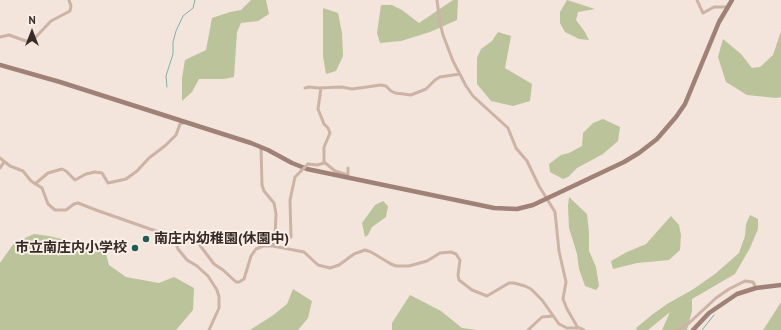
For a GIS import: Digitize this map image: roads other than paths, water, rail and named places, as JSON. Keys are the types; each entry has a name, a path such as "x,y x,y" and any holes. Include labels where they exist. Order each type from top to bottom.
{"street":[{"path":"0,37 9,35 26,41 33,40 50,22 70,11 71,6 69,0"},
{"path":"437,0 443,35 450,54 466,86 473,96 508,128 516,148 528,161 538,186 547,198 556,215 558,252 566,278 563,299 578,328"},
{"path":"697,0 703,13 714,7 727,7"},
{"path":"0,65 60,82 261,147 302,167 504,209 526,208 628,160 652,144 662,134 685,104 718,26 732,0"},
{"path":"305,88 342,87 352,89 381,85 395,93 411,95 426,89 440,77 460,74"},
{"path":"321,88 318,109 324,124 330,133 324,147 324,163"},
{"path":"35,184 48,173 62,169 66,170 75,180 86,174 96,172 104,175 108,183 126,179 174,138 180,124 185,122"},
{"path":"261,147 262,185 274,203 276,214 275,237 272,246"},
{"path":"0,158 4,162 23,171 31,182 42,188 50,207 55,210 66,210 78,203 174,237 198,243 214,264 223,270 233,280 239,282 244,279 251,256 256,250 263,246 272,246 304,252 318,265 332,268 342,264 354,254 365,250 396,266 409,266 427,261 443,252 454,253 457,255 460,262 458,279 478,294 488,296 507,284 517,283 525,286 535,293 544,302 558,323 562,326 584,330"},
{"path":"0,168 4,162"},
{"path":"324,163 335,171 348,176"},
{"path":"286,239 292,237 290,200 296,177 308,164 317,166 324,163"},
{"path":"348,168 348,176"},
{"path":"174,237 176,247 180,253 187,260 200,268 208,276 217,290 219,297 219,308 209,330"},
{"path":"677,330 688,324 716,298 729,289 745,281 753,282 756,288"},
{"path":"693,330 708,313 737,294 756,288 781,285"},
{"path":"528,330 542,317 553,316"}],"waterway":[{"path":"167,87 166,76 173,54 173,42 176,31 183,16 193,8 195,0"},
{"path":"702,330 714,315"}],"place":[{"name":"南庄内幼稚園(休園中)","path":"146,239"},
{"name":"市立南庄内小学校","path":"135,248"}]}
